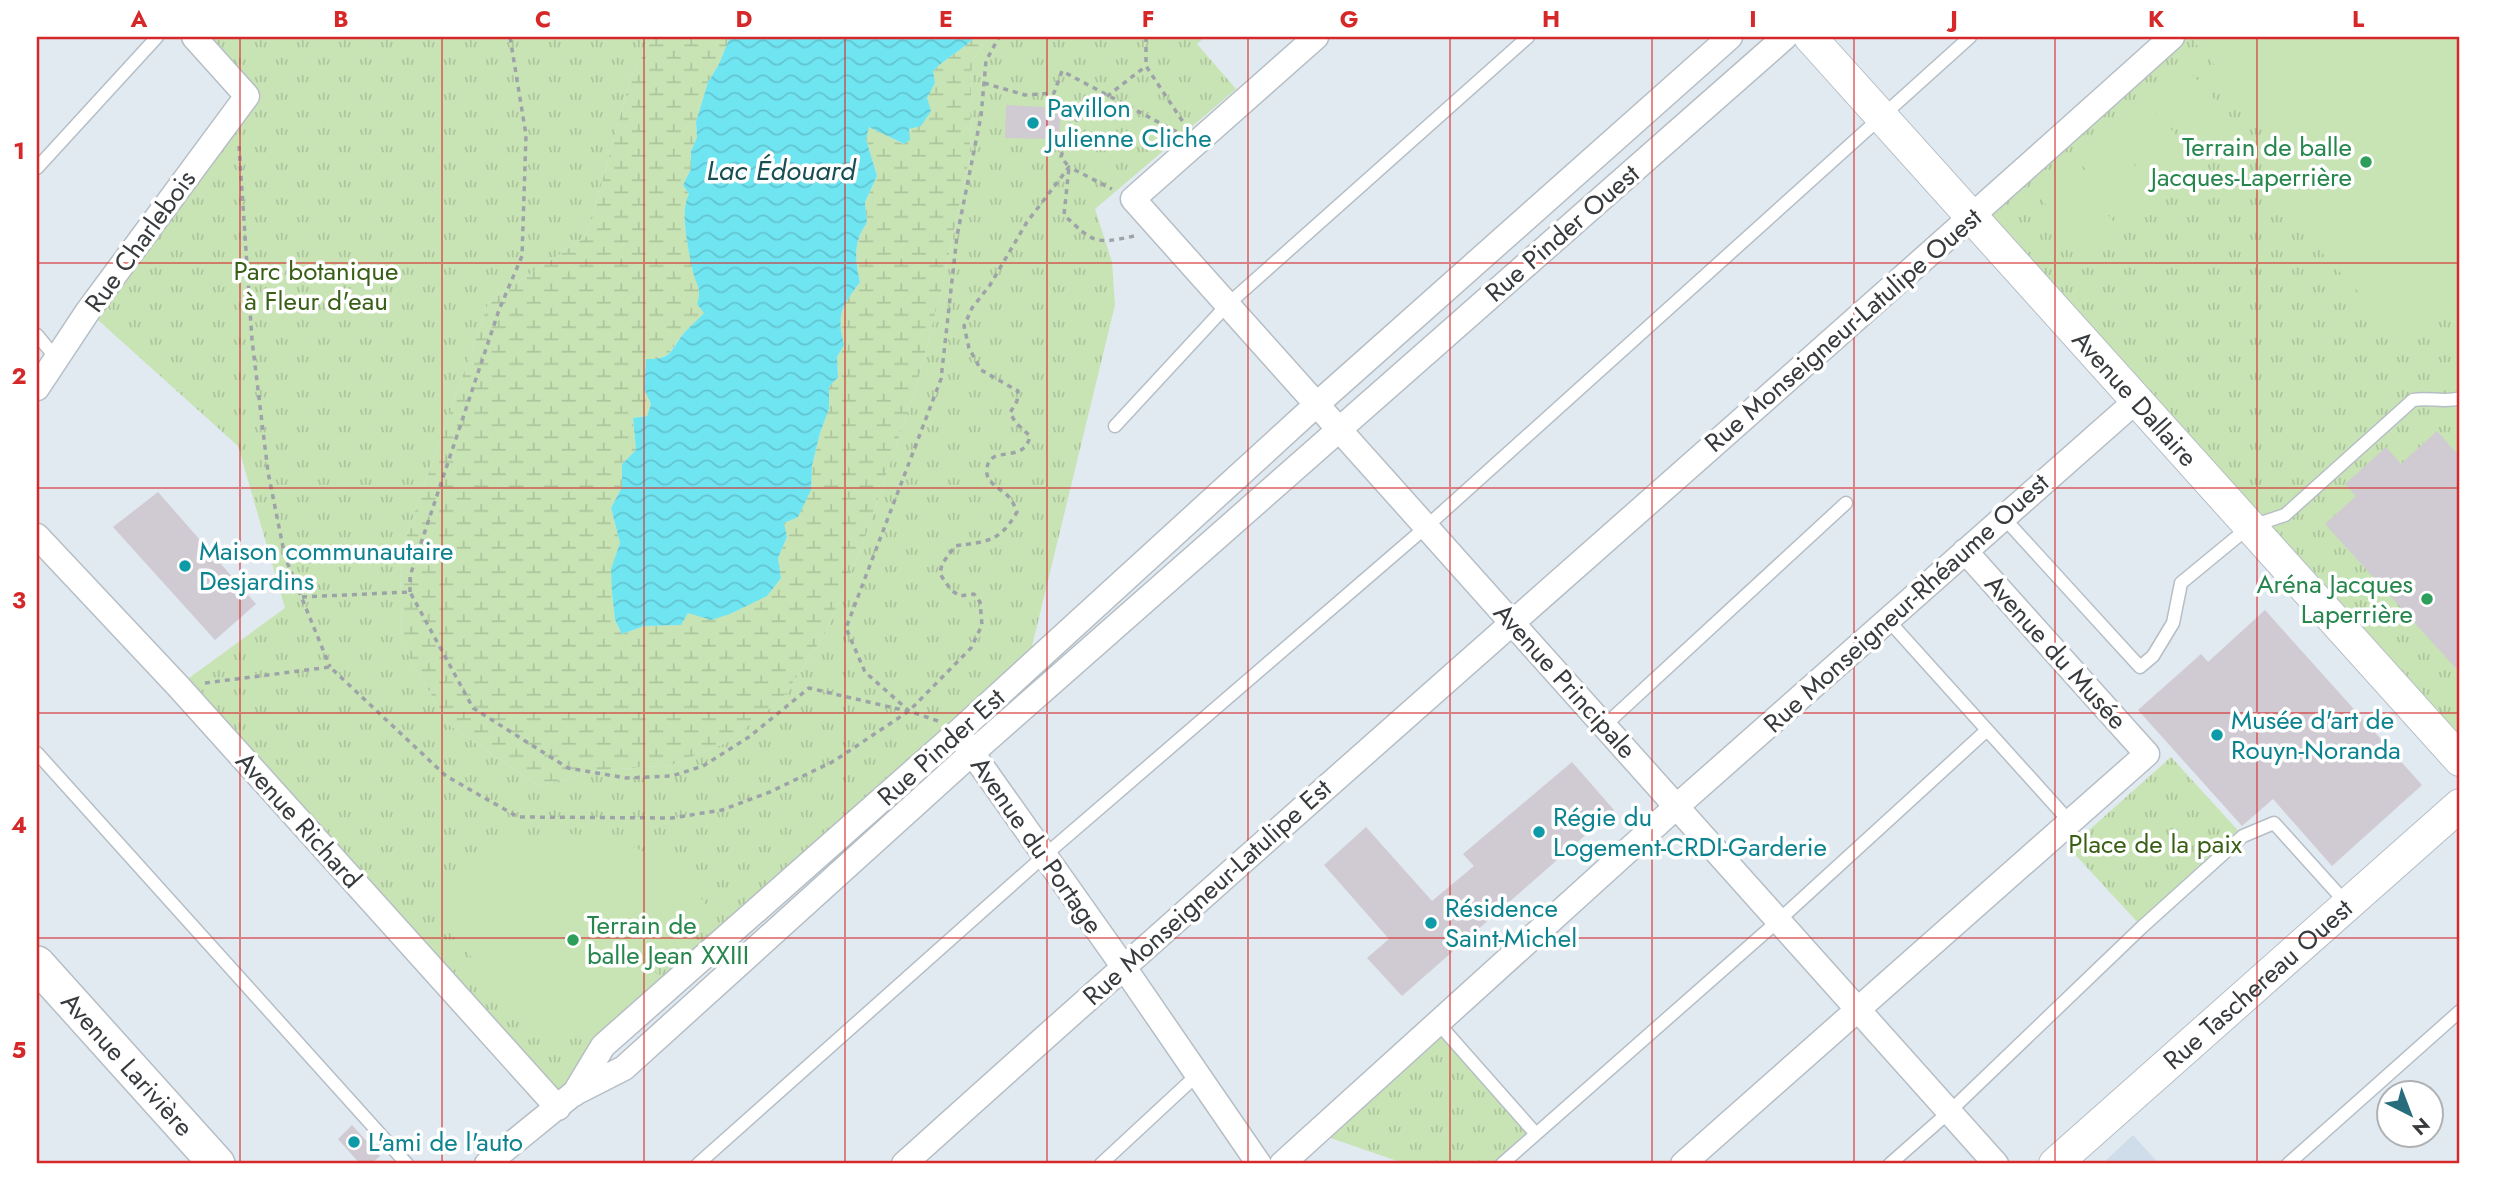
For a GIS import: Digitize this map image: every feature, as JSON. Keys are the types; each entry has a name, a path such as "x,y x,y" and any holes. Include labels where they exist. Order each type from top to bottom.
{"main road":[{"name":"Avenue Larivière","path":"37,964 217,1164"}],"street":[{"path":"1133,199 1316,37"},
{"name":"Rue Pinder Ouest","path":"1316,405 1730,37"},
{"name":"Rue Pinder Ouest","path":"1339,430 1785,37"},
{"name":"Avenue Dallaire","path":"1810,37 2460,760"},
{"name":"Rue Monseigneur-Latulipe Ouest","path":"1512,622 2172,37"},
{"name":"Rue Charlebois","path":"37,388 88,311 247,96 199,39"},
{"name":"Avenue Principale","path":"1133,199 1996,1164"},
{"name":"Rue Monseigneur-Rhéaume Ouest","path":"1282,1164 1676,807 2137,400"},
{"name":"Rue Pinder Est","path":"566,1101 603,1046 958,732 1316,405"},
{"name":"Rue Pinder Est","path":"487,1164 566,1101 624,1068 972,753 1339,430"},
{"name":"Avenue Richard","path":"37,536 566,1101"},
{"name":"Avenue du Musée","path":"1965,551 2147,754 2070,822"},
{"name":"Rue Monseigneur-Latulipe Est","path":"904,1164 1512,622"},
{"name":"Avenue du Portage","path":"958,732 1259,1164"},
{"name":"Rue Taschereau Ouest","path":"2055,1164 2460,805"},
{"path":"1682,1164 2070,822"}],"lane":[{"path":"37,168 157,37"},
{"path":"1115,426 1227,305 1528,37"},
{"path":"698,1164 1044,856 1426,527 1970,37"},
{"path":"37,335 57,359"},
{"path":"2003,517 2140,667 2153,656 2172,623 2181,583 2249,527 2285,515 2413,400 2426,397 2441,400 2460,398"},
{"path":"1604,726 1846,503"},
{"path":"1888,620 2070,822"},
{"path":"1502,1164 1778,921 1987,730"},
{"path":"37,753 407,1164"},
{"path":"1890,1164 1949,1112 2142,927 2244,836 2274,824 2348,905"},
{"path":"2288,1164 2460,1011"},
{"path":"1438,1023 1536,1134"},
{"path":"1101,1164 1198,1075"}],"path":[{"path":"510,37 526,135 522,256 499,310 410,576 410,592 473,708 568,768 626,778 672,776 703,766 749,737 809,688 932,717 958,732"},
{"path":"909,712 865,671 846,628 942,379 957,236 981,116 986,61 999,37"},
{"path":"1146,37 1146,66 1196,142"},
{"path":"1133,199 1069,167 1061,157 1070,125 1146,66"},
{"path":"984,83 1025,95 1054,93 1062,71 1196,142"},
{"path":"239,137 252,340 268,472 285,556 330,667 446,776 519,817 672,818 722,810 770,792 834,761 909,712 971,648 982,625 980,602 974,594 960,596 951,590 940,574 942,564 955,546 991,541 1011,522 1017,512 1013,502 988,478 987,468 990,461 998,456 1016,454 1023,450 1030,436 1010,413 1017,401 1018,391 981,370 969,348 964,326 972,308 990,285 1027,222 1069,167"},
{"path":"1069,167 1064,215 1089,238 1107,242 1160,230"},
{"path":"302,597 410,592"},
{"path":"178,686 330,667"}],"shaded area":[{"path":"2133,1135 2159,1164 2102,1164"}],"green space":[{"name":"Parc botanique à Fleur d'eau","path":"205,37 652,37 630,80 587,236 489,301 400,554 402,645 449,725 539,786 594,771 672,765 728,742 782,699 825,634 863,544 917,384 942,288 970,156 972,61 989,37 1205,37 1197,44 1236,89 1095,209 1112,262 1115,305 1026,671 603,1046 558,1108 178,686 285,608 238,446 88,311 247,96"},
{"path":"652,37 730,37 708,82 696,122 697,137 691,151 691,169 683,185 689,194 685,205 686,235 705,313 686,330 666,356 646,360 644,389 651,403 647,416 633,418 636,450 622,464 622,487 611,508 620,543 612,569 612,593 615,620 622,634 644,626 680,625 688,613 730,614 746,606 781,578 778,558 787,537 783,523 811,490 812,466 829,409 829,387 838,377 837,357 843,345 840,325 842,311 860,282 857,244 867,223 865,202 877,176 866,139 869,126 903,144 909,140 912,122 931,90 933,71 975,37 989,37 972,61 970,156 942,288 917,384 863,544 825,634 782,699 728,742 672,765 594,771 539,786 449,725 402,645 400,554 489,301 587,236 630,80"},
{"path":"2185,37 2460,37 2460,747 1984,218"},
{"name":"Terrain de balle Jacques-Laperrière","path":"2200,37 2460,37 2460,299 2409,347 2280,207 2261,117 2194,42"},
{"path":"2186,68 2238,125 2210,151 2158,93"},
{"path":"2146,101 2198,159 2170,184 2118,127"},
{"path":"2109,137 2161,195 2132,221 2080,163"},
{"path":"2070,173 2122,231 2093,256 2041,199"},
{"name":"Place de la paix","path":"2171,757 2243,836 2142,927 2069,848"},
{"name":"Terrain de balle Jean XXIII","path":"550,833 601,838 644,852 681,877 715,917 655,972 659,977 590,1039 534,1036 473,968 477,963 420,900 450,873 479,853 510,840"},
{"path":"1438,1023 1536,1134 1502,1164 1406,1164 1316,1133"}],"water":[{"name":"Lac Édouard","path":"730,37 975,37 933,71 935,83 927,98 931,111 921,126 909,129 910,140 904,144 869,127 866,139 877,176 865,202 867,223 857,244 860,282 842,311 844,345 837,357 838,377 829,387 829,409 812,466 811,490 798,517 784,523 787,537 778,558 781,578 767,596 730,614 711,620 688,613 681,625 644,626 622,634 615,620 612,593 611,569 620,543 611,508 622,487 622,464 636,450 633,418 647,416 651,404 644,389 646,359 666,356 704,313 697,304 699,291 687,243 685,221 689,194 683,185 691,169 691,151 697,137 696,122 708,82"}],"building":[{"name":"Pavillon Julienne Cliche","path":"1006,105 1061,108 1059,139 1005,138"},
{"name":"Aréna Jacques Laperrière","path":"2437,431 2460,457 2460,673 2325,524 2356,496 2345,484 2386,447 2401,464"},
{"name":"Maison communautaire Desjardins","path":"158,492 256,604 215,640 113,527"},
{"path":"2265,610 2422,785 2332,866 2273,799 2242,826 2138,710 2201,654 2208,662"},
{"path":"1572,762 1614,810 1402,996 1367,958 1389,939 1324,865 1366,827 1432,901 1474,866 1463,854"},
{"name":"L'ami de l'auto","path":"352,1125 380,1156 371,1164 360,1164 338,1139"}],"place":[{"name":"Pavillon Julienne Cliche","path":"1033,123"},
{"name":"Terrain de balle Jacques-Laperrière","path":"2366,162"},
{"name":"Maison communautaire Desjardins","path":"185,566"},
{"name":"Aréna Jacques Laperrière","path":"2427,599"},
{"name":"Musée d'art de Rouyn-Noranda","path":"2217,735"},
{"name":"Régie du Logement-CRDI-Garderie","path":"1539,832"},
{"name":"Résidence Saint-Michel","path":"1431,923"},
{"name":"Terrain de balle Jean XXIII","path":"573,940"},
{"name":"L'ami de l'auto","path":"354,1142"}]}
